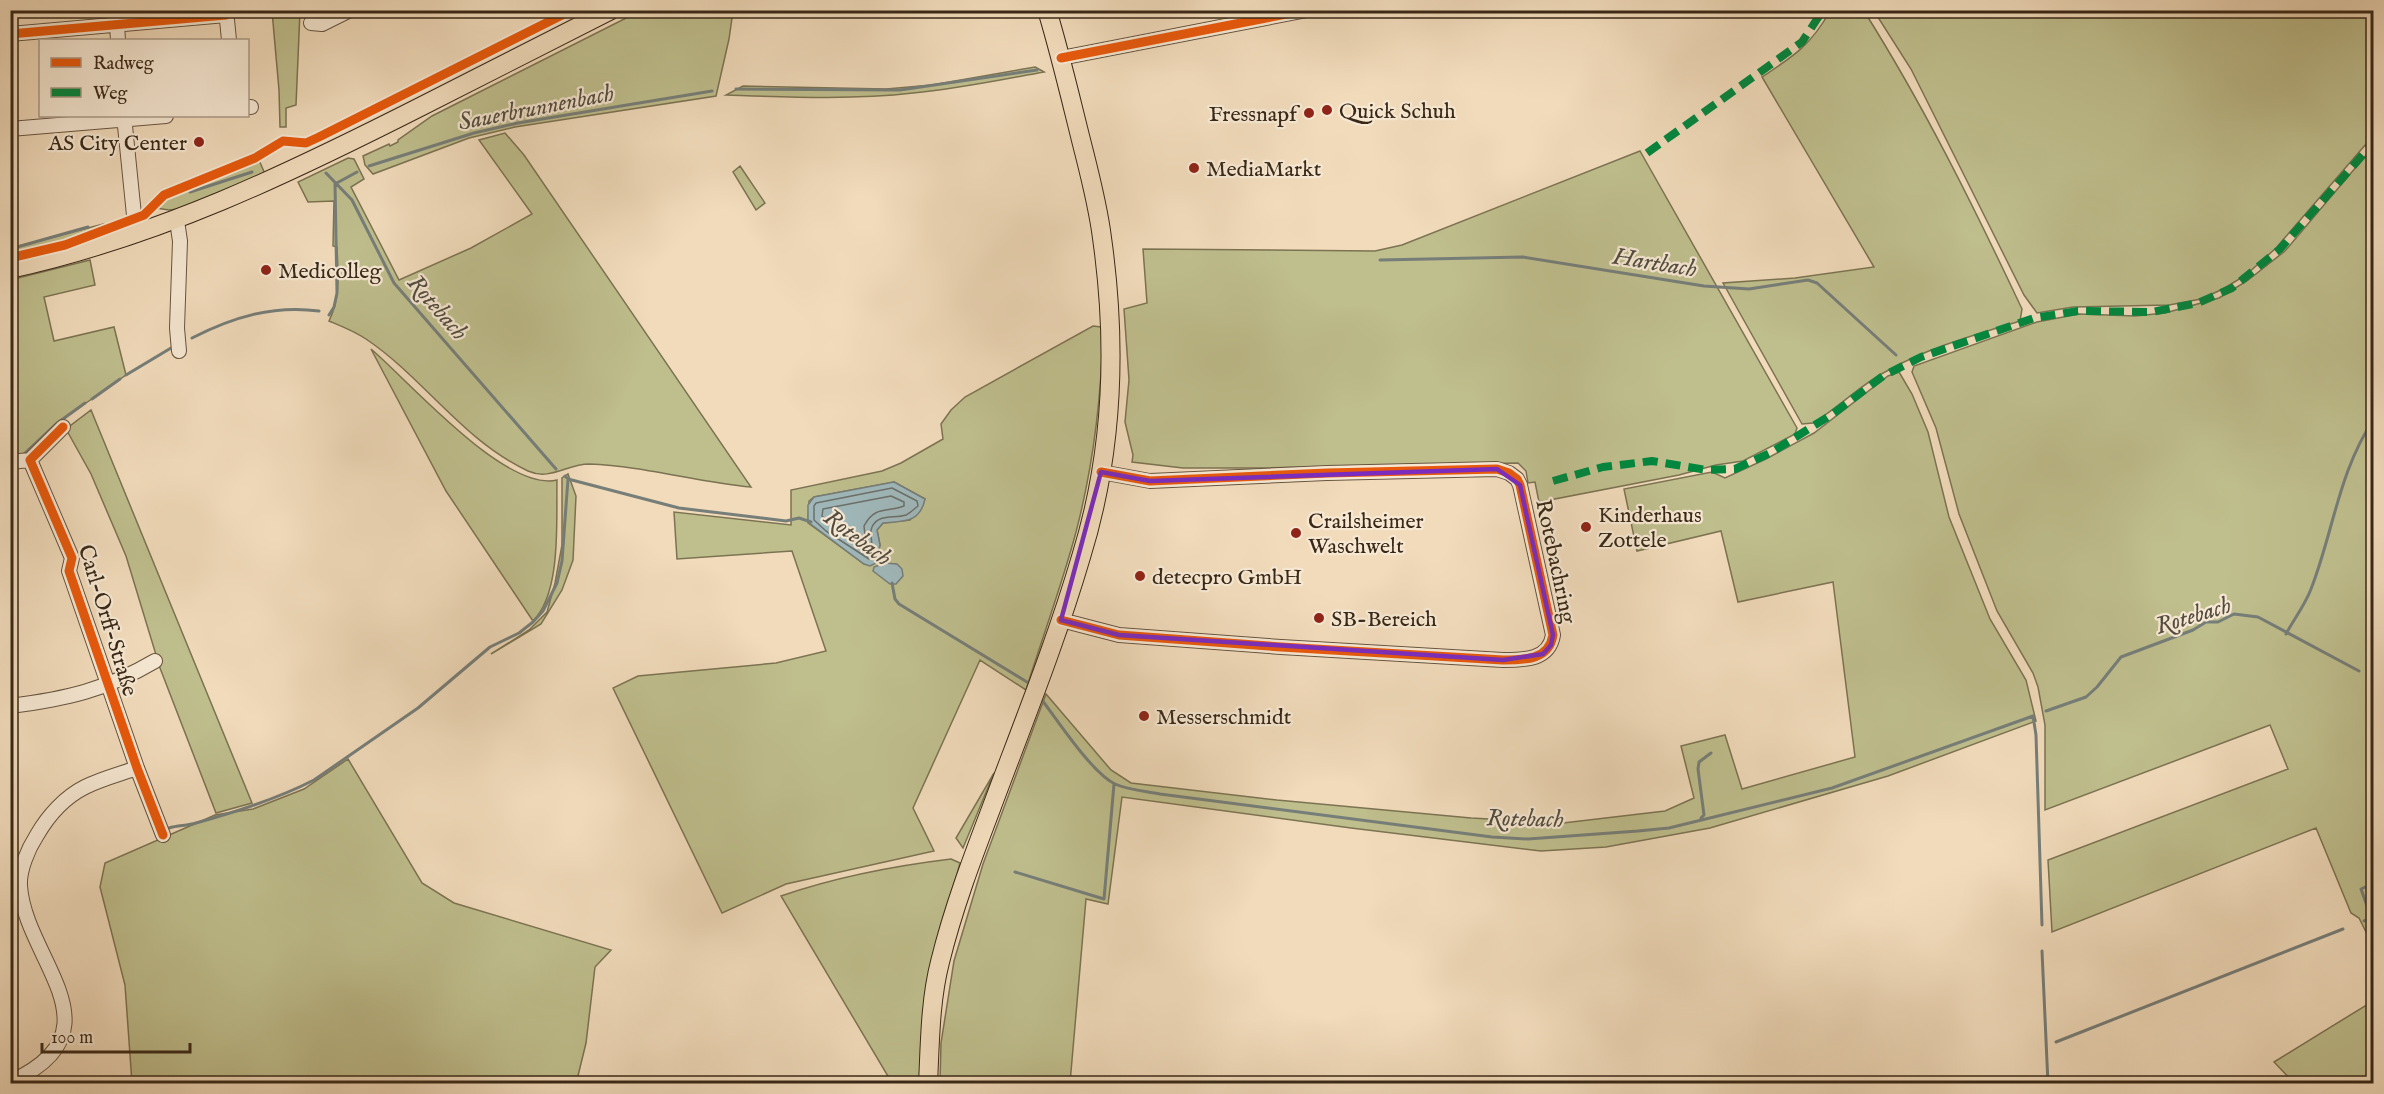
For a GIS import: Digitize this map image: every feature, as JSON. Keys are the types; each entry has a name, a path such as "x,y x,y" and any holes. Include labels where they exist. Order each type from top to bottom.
{"main road":[{"path":"10,269 136,235 261,186 321,158 611,10"},
{"path":"927,1083 932,1013 939,964 956,903 1061,620 1082,555 1101,472 1109,420 1106,274 1094,196 1061,58 1047,10"}],"street":[{"path":"310,23 322,24 350,10"},
{"path":"1061,58 1307,10"},
{"path":"10,34 116,18 226,13 229,39"},
{"path":"116,18 118,39"},
{"path":"10,129 125,117 136,235"},
{"path":"177,220 180,241 177,316 179,351"},
{"path":"10,462 30,460 63,427"},
{"name":"Carl-Orff-Straße","path":"30,460 72,558 69,571 137,768 163,835"},
{"name":"Rotebachring","path":"1061,620 1119,635 1503,660 1522,660 1543,654 1551,645 1553,635 1526,506 1520,485 1509,473 1497,469 1328,472 1150,481 1101,472"},
{"path":"10,706 60,700 108,685 155,661"},
{"path":"10,1082 32,1070 56,1048 65,1020 61,993 23,904 20,881 29,851 45,822 72,795 85,787 137,768"}],"highlighted area":[{"path":"1497,469 1520,485 1553,635 1551,645 1543,654 1503,660 1119,635 1061,620 1101,472 1150,481"}],"shaded area":[{"path":"272,11 300,11 296,105 286,108 286,127 280,127"},
{"path":"640,11 733,11 716,96 515,127 469,138 373,174 365,165 363,156 398,142 432,116"},
{"path":"1830,11 1864,11 1948,157 2022,309 2020,321 1951,343 1901,363 1866,384 1813,423 1802,424 1723,283 1795,278 1874,267 1762,77 1801,49 1816,33"},
{"path":"1874,11 2373,11 2373,136 2276,248 2246,275 2223,289 2201,299 2169,305 2073,307 2037,313 2024,295 1911,69"},
{"path":"1035,67 1044,72 962,87 890,95 819,97 726,95 743,86 886,89 932,85"},
{"path":"505,133 524,155 751,487 610,465 581,465 544,474 528,471 483,443 387,355 361,336 329,321 338,285 337,247 333,246 334,201 308,202 298,182 348,158 354,159 364,179 351,187 399,280 471,248 532,214 479,140"},
{"path":"2373,147 2373,946 2359,918 2351,913 2316,828 2052,932 2048,860 2288,769 2270,725 2045,810 2045,725 2038,687 2033,673 1997,611 1959,514 1936,428 1912,372 1914,366 2037,322 2079,314 2135,316 2165,313 2219,298 2247,281 2285,251"},
{"path":"1640,151 1797,428 1795,434 1743,461 1539,502 1535,482 1528,483 1526,471 1518,463 1183,468 1132,462 1133,455 1125,422 1129,380 1124,309 1147,303 1143,249 1375,251 1402,245"},
{"path":"259,160 265,174 179,209 156,208 169,197"},
{"path":"740,166 765,203 756,210 733,172"},
{"path":"103,224 94,234 11,257 11,248"},
{"path":"90,260 95,285 44,297 54,341 114,327 126,375 56,424 19,458 15,458 10,447 10,280"},
{"path":"1093,326 1101,327 1103,333 1095,433 1082,508 1026,690 980,660 913,808 934,851 786,884 722,913 613,688 638,676 776,663 826,651 792,551 677,559 674,512 791,525 791,490 882,471 901,463 943,439 941,424 951,410 965,397","holes":["894,482 925,499 910,520 883,523 877,530 880,545 876,563 864,564 808,523 809,501 814,497"]},
{"path":"371,349 433,408 486,453 511,469 536,479 557,480 557,534 553,574 549,592 533,621 446,491"},
{"path":"1899,372 1912,394 1928,432 1949,517 1990,619 2026,680 2036,721 1888,776 1710,828 1606,847 1541,851 1122,797 1108,904 1086,899 1070,1083 940,1083 941,1043 954,961 983,864 1046,694 1111,770 1131,783 1277,800 1471,818 1563,823 1665,811 1694,798 1681,746 1725,735 1742,789 1855,757 1833,582 1738,602 1721,531 1637,551 1624,489 1712,472 1725,478 1814,433 1888,376"},
{"path":"91,410 252,803 216,813 160,668 126,556 91,474 66,429"},
{"path":"568,474 576,496 573,560 562,590 541,624 491,654 529,630 547,612 562,545 562,478"},
{"path":"348,759 422,883 454,903 611,950 595,967 586,1043 576,1084 132,1083 125,985 100,887 105,863 215,815 253,809 304,789"},
{"path":"994,773 963,848 956,838"},
{"path":"951,859 960,863 949,903 919,1083 892,1083 781,896 865,873"},
{"path":"2373,1001 2373,1083 2294,1083 2274,1062"}],"water":[{"path":"894,482 925,499 923,507 915,517 910,519 883,523 877,530 880,545 876,563 870,566 864,564 808,522 808,505 814,497"},
{"path":"885,563 897,564 902,569 903,576 896,584 890,584 873,571 874,567"}],"waterway":[{"name":"Sauerbrunnenbach","path":"736,89 900,90 1037,70"},
{"name":"Sauerbrunnenbach","path":"369,166 474,133 518,123 712,91"},
{"name":"Sauerbrunnenbach","path":"190,192 252,172"},
{"name":"Sauerbrunnenbach","path":"335,184 357,172"},
{"name":"Rotebach","path":"326,173 352,200 394,283 556,469"},
{"path":"329,315 334,307 337,293 335,184"},
{"name":"Sauerbrunnenbach","path":"10,249 88,227"},
{"name":"Hartbach","path":"1380,260 1523,257 1704,286 1749,289 1808,280 1817,283 1896,355"},
{"path":"192,338 223,324 254,314 286,310 319,311"},
{"path":"126,375 171,348"},
{"path":"92,399 120,379"},
{"path":"22,456 56,424 85,403"},
{"path":"2286,634 2311,589 2344,480 2352,459 2374,419"},
{"path":"10,447 14,456"},
{"name":"Rotebach","path":"565,476 568,479 679,508 786,521 799,518 811,522"},
{"path":"169,828 193,824 241,810 314,780 418,708 490,647 519,633 533,622 543,611 557,583 562,561 568,479"},
{"name":"Rotebach","path":"892,583 895,599 899,604 1027,682"},
{"name":"Rotebach","path":"2046,711 2086,697 2121,657 2193,630 2206,622 2218,622 2234,614 2258,617 2359,671"},
{"name":"Rotebach","path":"1042,700 1096,769 1115,784 1125,788 1492,837 1528,839 1669,828 1832,788 2033,716 2036,735 2042,925"},
{"path":"1701,818 1704,815 1699,762 1711,753"},
{"path":"1015,872 1104,899 1114,784"},
{"path":"2364,921 2371,917 2361,889 2374,883"},
{"path":"2056,1042 2343,929"},
{"path":"2042,951 2048,1084"}],"marked path":[{"path":"1647,153 1802,42 1823,10"},
{"path":"1553,481 1603,467 1652,461 1707,470 1735,469 1772,452 1834,413 1883,376 1921,357 2034,318 2078,311 2152,312 2198,303 2232,288 2280,249 2374,142"}],"cycle path":[{"path":"10,258 65,245 144,215 164,195 255,158 283,141 306,143 572,10"},
{"path":"1061,58 1307,10"},
{"path":"10,34 226,15"},
{"path":"63,427 30,460 72,558 69,571 137,768 163,835"},
{"path":"1061,620 1119,635 1503,660 1535,657 1547,649 1551,643 1553,635 1520,485 1517,479 1509,473 1497,469 1327,473 1150,481 1101,472"}],"place":[{"name":"Quick Schuh","path":"1327,110"},
{"name":"Fressnapf","path":"1309,113"},
{"name":"AS City Center","path":"199,142"},
{"name":"MediaMarkt","path":"1194,168"},
{"name":"Medicolleg","path":"266,270"},
{"name":"Kinderhaus Zottele","path":"1586,527"},
{"name":"Crailsheimer Waschwelt","path":"1296,533"},
{"name":"detecpro GmbH","path":"1140,576"},
{"name":"SB-Bereich","path":"1319,618"},
{"name":"Messerschmidt","path":"1144,716"}]}
